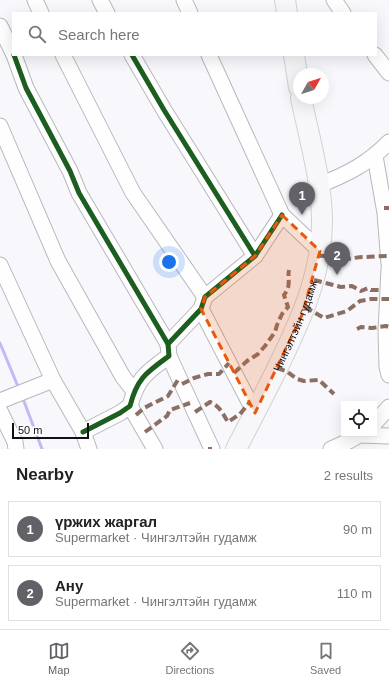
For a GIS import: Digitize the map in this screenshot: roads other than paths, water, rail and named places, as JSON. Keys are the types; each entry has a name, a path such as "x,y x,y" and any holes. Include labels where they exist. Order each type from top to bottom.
{"main road":[{"path":"285,0 287,12"},
{"path":"294,56 296,68"},
{"name":"Чингэлтэйн гудамж","path":"242,446 254,414 302,315 315,277 320,251 322,217 319,185 302,104"}],"street":[{"path":"34,0 40,12"},
{"path":"100,0 106,12"},
{"path":"184,0 190,12"},
{"path":"334,0 342,12"},
{"path":"0,26 12,52"},
{"path":"14,56 26,88 70,171 79,193 168,350 212,449"},
{"path":"64,56 133,193 203,303 254,414"},
{"path":"133,56 164,110 255,256"},
{"path":"209,56 282,215 320,251"},
{"path":"376,56 389,73"},
{"path":"0,126 58,261 123,378 134,391"},
{"path":"319,185 344,175 375,156 389,142"},
{"path":"375,156 385,213 389,264"},
{"path":"83,432 120,414 130,406 134,391 146,373 168,350 203,303 255,256 282,215"},
{"path":"0,265 53,380 83,432 89,449"},
{"path":"389,269 386,367 389,375"},
{"path":"0,401 53,380"},
{"path":"130,406 155,449"},
{"path":"377,421 389,407"},
{"path":"0,411 15,442 16,449"},
{"path":"377,436 389,436"},
{"path":"330,449 349,442 357,437"},
{"path":"361,437 369,449"}],"waterway":[{"path":"0,343 19,389"},
{"path":"22,396 42,449"}],"place":[{"name":"үржих жаргал","path":"302,215"},
{"name":"Ану","path":"337,275"}]}
